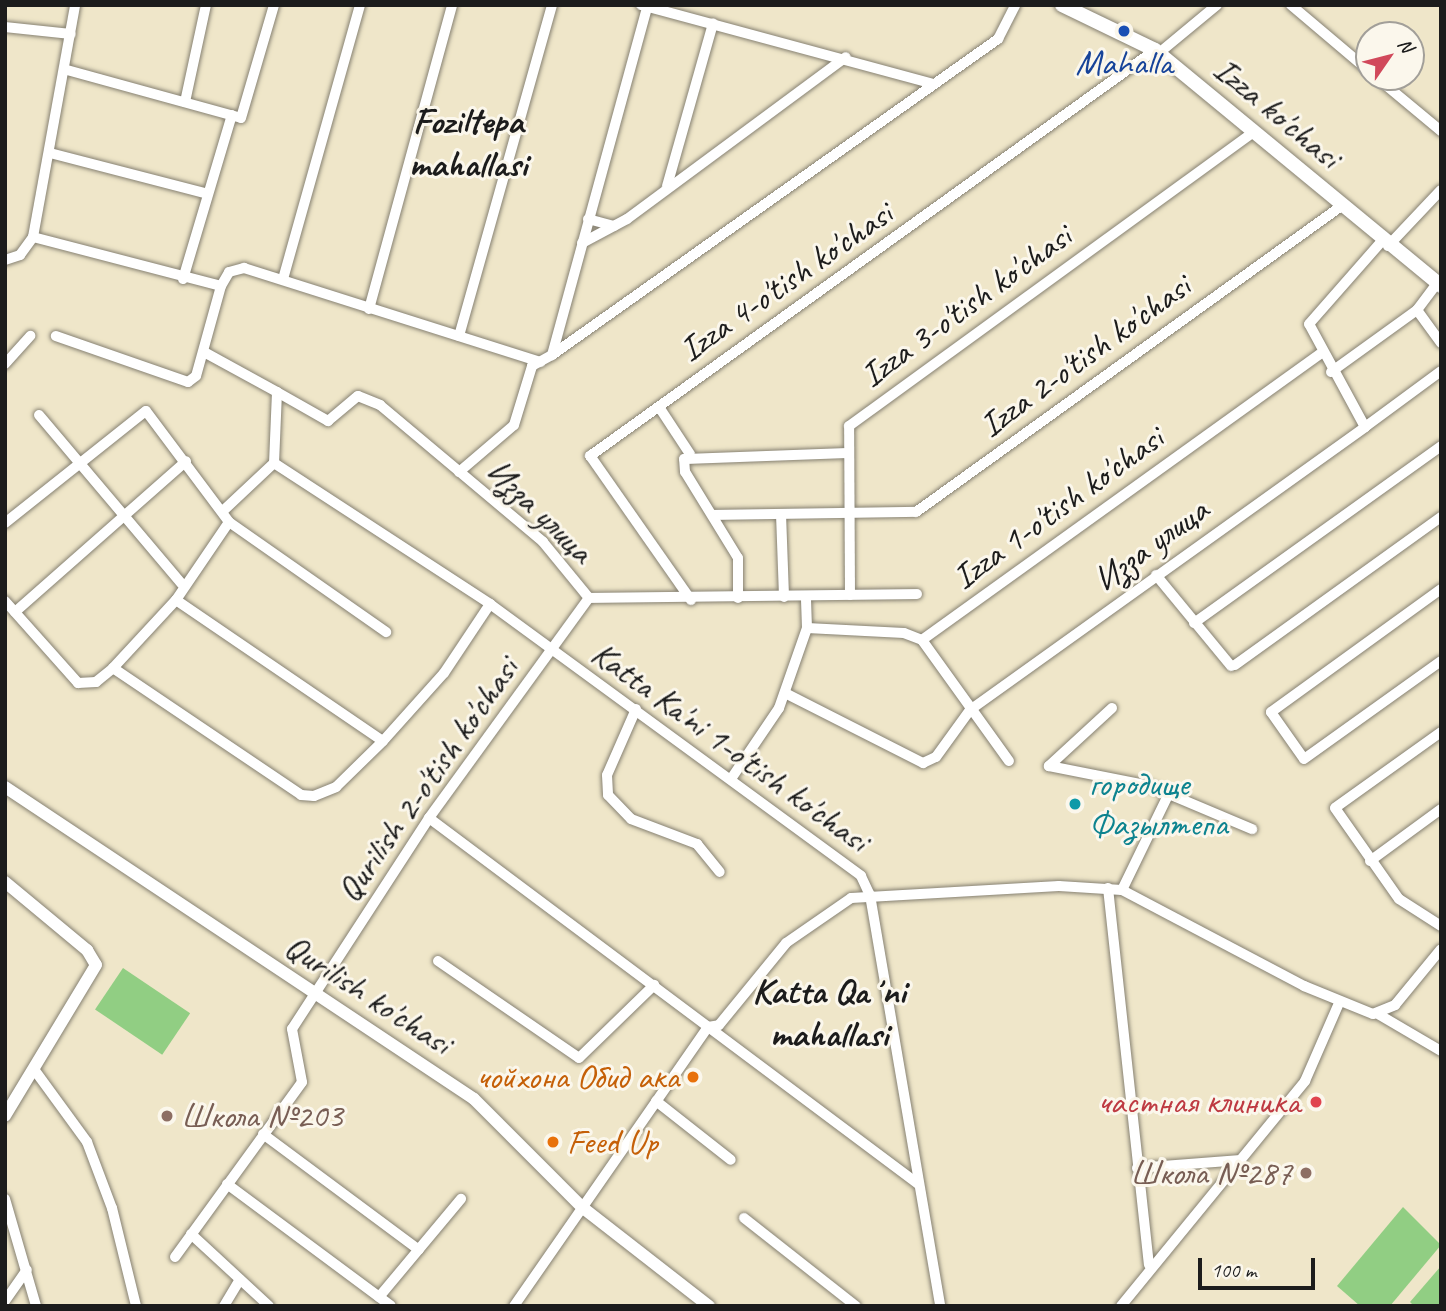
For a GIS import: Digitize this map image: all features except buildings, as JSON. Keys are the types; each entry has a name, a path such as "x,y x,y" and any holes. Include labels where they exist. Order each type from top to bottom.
{"main road":[{"name":"Izza ko'chasi","path":"1062,5 1157,52 1385,244 1439,285"}],"street":[{"path":"5,260 20,255 33,237 67,70 75,5"},
{"path":"185,102 206,5"},
{"path":"67,70 242,118 274,5"},
{"path":"284,279 360,5"},
{"path":"459,336 551,5"},
{"path":"459,472 514,425 532,366 552,355 998,38 1015,5"},
{"name":"Izza 4-o'tish ko'chasi","path":"691,600 590,456 1157,52 1217,5"},
{"path":"1291,5 1355,59"},
{"path":"369,309 447,6"},
{"path":"552,355 644,6 846,57 933,84"},
{"path":"667,187 713,23"},
{"path":"5,27 71,34"},
{"path":"582,243 614,226 846,57"},
{"path":"1393,91 1441,131"},
{"path":"183,279 232,115"},
{"name":"Izza 3-o'tish ko'chasi","path":"850,595 849,426 1253,133"},
{"path":"50,153 208,194"},
{"path":"1365,427 1321,354 1310,319 1441,190"},
{"name":"Izza 2-o'tish ko'chasi","path":"714,514 849,515 916,512 1340,206"},
{"path":"588,219 614,226"},
{"path":"33,237 183,279 221,286"},
{"path":"56,336 188,382 204,352 221,286 235,268 284,279 369,309 540,362"},
{"path":"1331,372 1417,310 1439,285"},
{"path":"1417,310 1441,343"},
{"path":"5,364 30,335"},
{"path":"204,352 277,392 274,463 225,509"},
{"name":"Izza 1-o'tish ko'chasi","path":"922,640 1321,354"},
{"name":"Изза улица","path":"785,693 923,763 936,757 971,710 1441,371"},
{"name":"Изза улица","path":"277,392 328,421 358,396 380,405 544,542 589,598 691,600 917,594"},
{"path":"659,407 690,454 685,472 714,514 738,558 738,598"},
{"path":"5,523 146,411 225,509 229,522 386,632"},
{"path":"39,415 125,520 182,584"},
{"path":"1194,624 1441,446"},
{"path":"690,454 849,453"},
{"path":"15,611 125,520 186,461"},
{"name":"Katta Ka'ni 1-o'tish ko'chasi","path":"274,463 490,604 552,654 733,776 848,863 870,895 940,1306"},
{"path":"781,514 784,597"},
{"path":"1156,575 1194,624 1233,666 1441,517"},
{"path":"5,601 78,682 96,682 113,668 176,600 182,584 229,522"},
{"path":"1441,589 1271,712 1304,759 1441,661"},
{"path":"733,776 785,693 807,628 806,596"},
{"name":"Qurilish 2-o'tish ko'chasi","path":"176,1257 302,1082 292,1029 429,818 552,654 589,598"},
{"path":"176,600 383,741"},
{"path":"113,668 301,795 336,787 383,741 444,673 490,604"},
{"path":"807,628 904,633 922,640 1009,761"},
{"path":"1112,708 1049,766 1169,793 1252,829"},
{"path":"636,709 607,775 608,795 631,819 697,844 720,872"},
{"path":"1441,732 1335,808 1370,862 1403,903 1441,926"},
{"name":"Qurilish ko'chasi","path":"5,787 474,1099 583,1208 709,1306"},
{"path":"1122,890 1169,793"},
{"path":"1370,862 1441,809"},
{"path":"429,818 918,1184"},
{"path":"5,882 87,950 96,965 36,1072 5,1116"},
{"path":"1108,888 1149,1265"},
{"path":"514,1306 708,1027 719,1025 786,943 840,904 870,895 1108,888 1122,890 1339,1003 1378,1014 1441,1051"},
{"path":"1378,1014 1395,1005 1441,949"},
{"path":"438,961 579,1058 654,985"},
{"path":"1121,1306 1149,1265 1241,1160 1305,1081 1339,1003"},
{"path":"36,1072 87,1142 112,1208 136,1306"},
{"path":"656,1101 731,1160"},
{"path":"263,1134 419,1250"},
{"path":"1137,1168 1241,1160"},
{"path":"227,1184 391,1306"},
{"path":"5,1199 36,1306"},
{"path":"379,1297 461,1199"},
{"path":"744,1218 856,1306"},
{"path":"191,1234 269,1306"},
{"path":"5,1301 27,1270"},
{"path":"224,1306 240,1279"}],"green space":[{"path":"123,968 190,1013 162,1055 95,1009"},
{"path":"1403,1207 1441,1245 1390,1306 1360,1306 1337,1286"},
{"path":"1441,1266 1441,1304 1414,1306 1410,1302"}],"place":[{"name":"Mahalla","path":"1124,31"},
{"name":"городище Фазылтепа","path":"1075,804"},
{"name":"чойхона Обид ака","path":"693,1077"},
{"name":"частная клиника","path":"1316,1102"},
{"name":"Школа №203","path":"167,1116"},
{"name":"Feed Up","path":"553,1142"},
{"name":"Школа №287","path":"1306,1173"}],"district":[{"name":"Foziltepa mahallasi","path":"468,144"},
{"name":"Katta Qaʼni mahallasi","path":"829,1014"}]}
